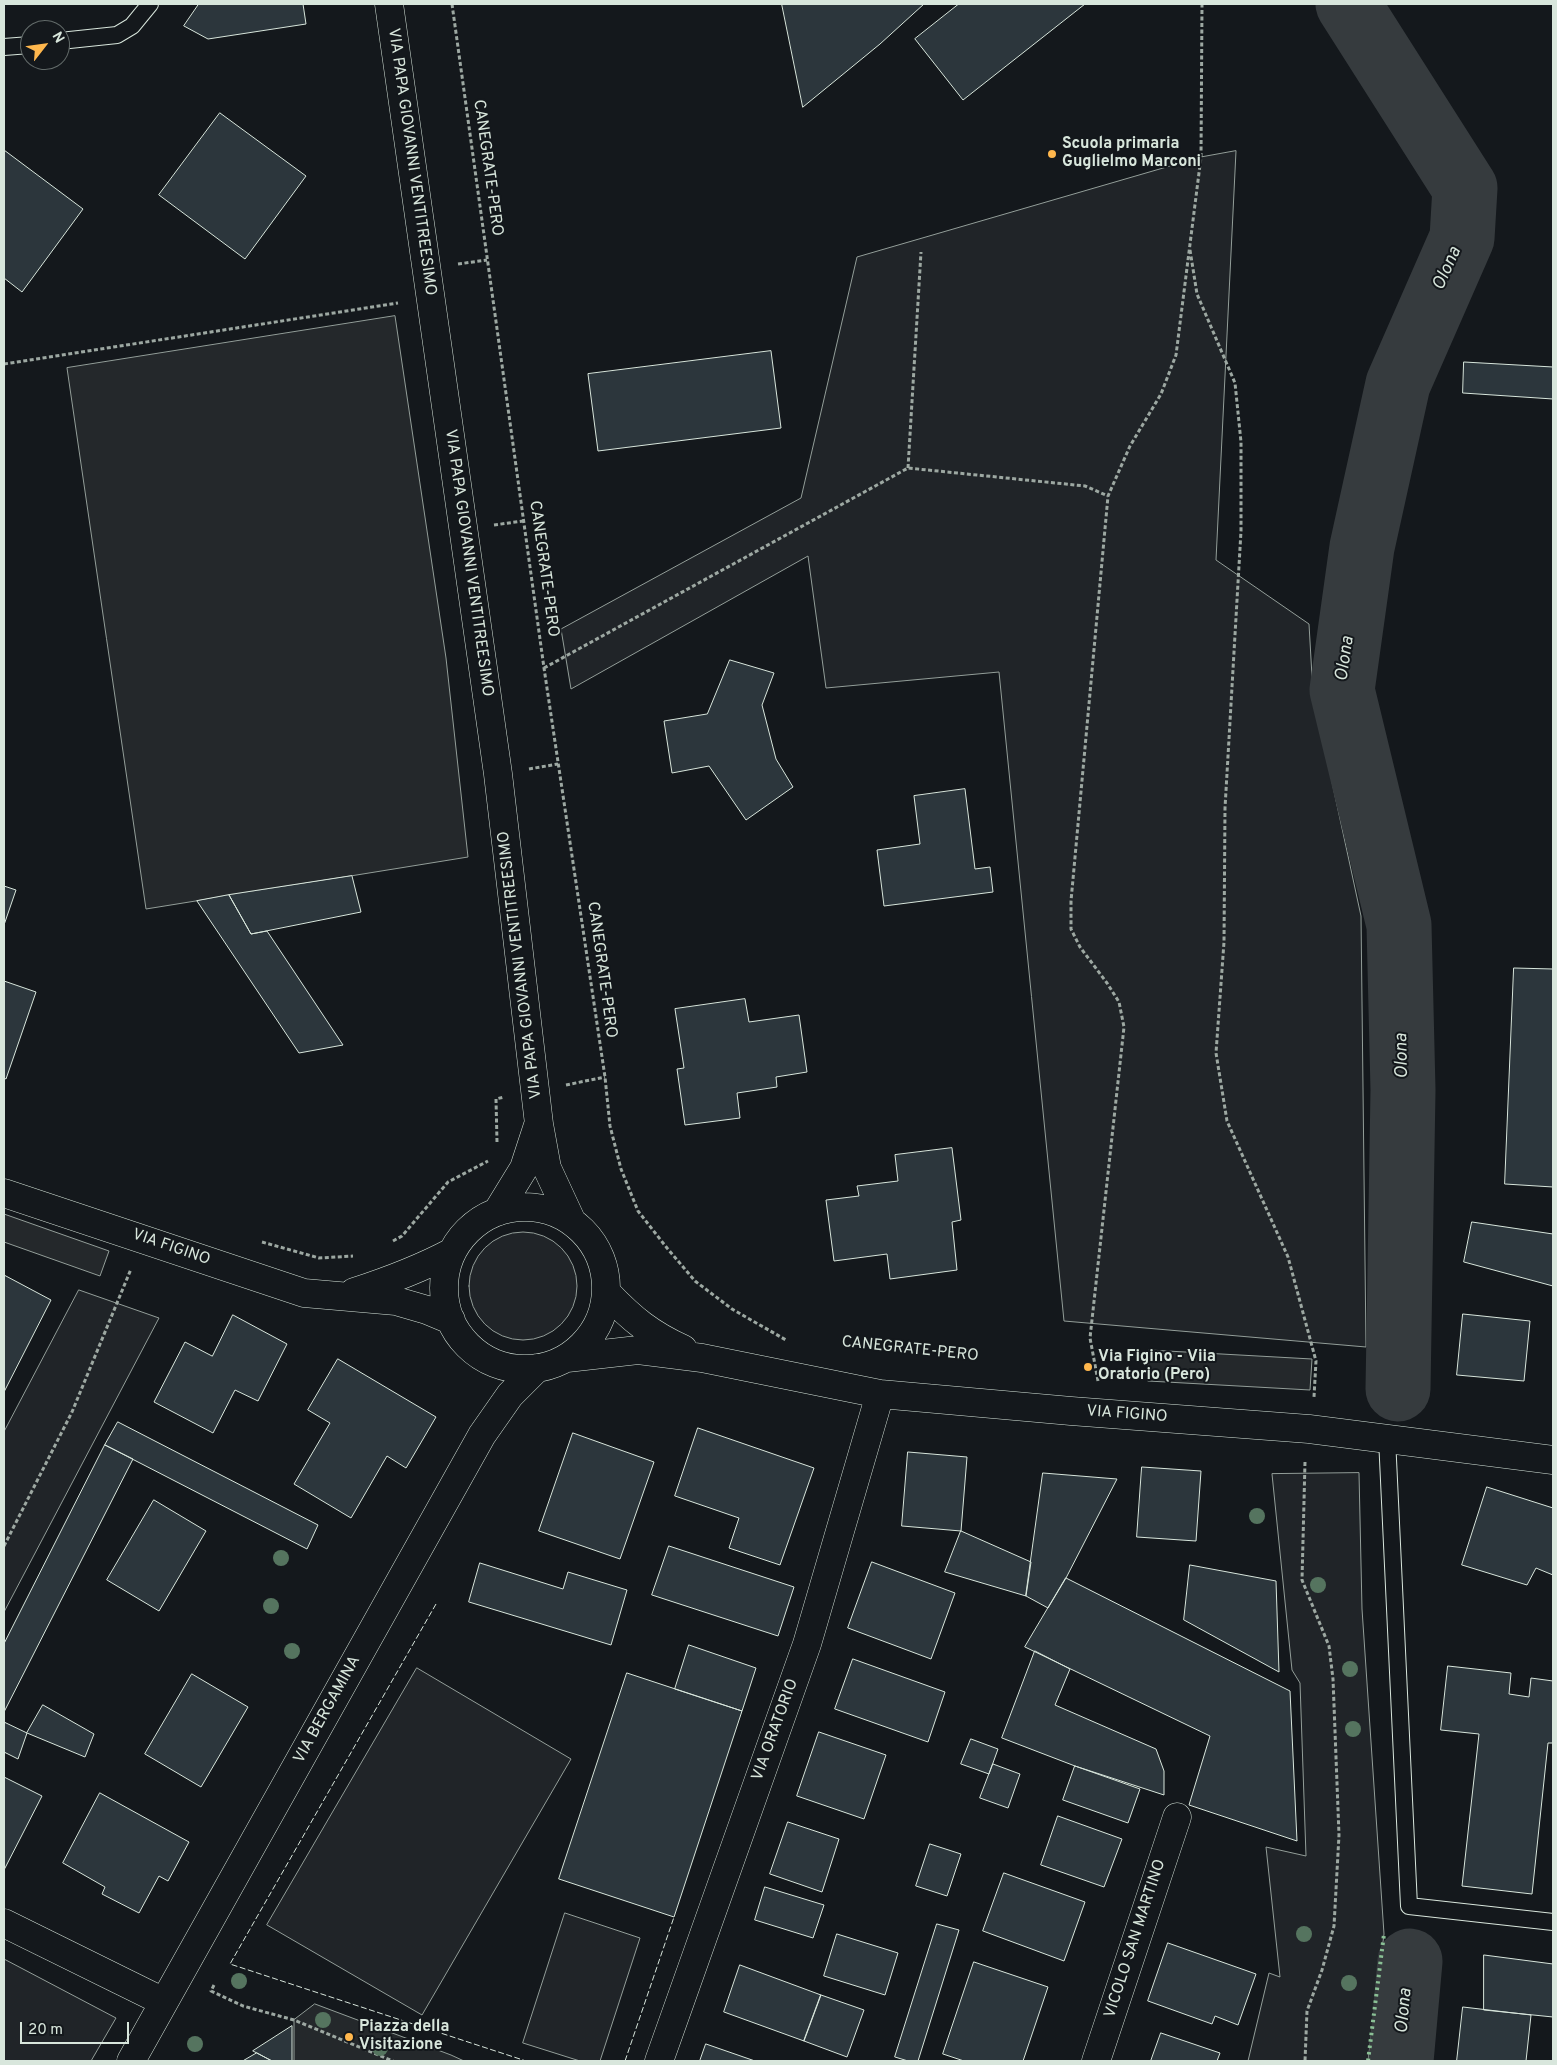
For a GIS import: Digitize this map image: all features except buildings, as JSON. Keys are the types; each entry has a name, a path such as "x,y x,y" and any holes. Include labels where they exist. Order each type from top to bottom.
{"street":[{"name":"VIA PAPA GIOVANNI VENTITREESIMO","path":"389,4 498,774 539,1124 547,1168 572,1222"},
{"name":"VIA PAPA GIOVANNI VENTITREESIMO","path":"497,1212 524,1168 539,1124"},
{"name":"VIA FIGINO","path":"4,1193 144,1238 304,1293 396,1301 427,1310 451,1320"},
{"path":"525,1206 542,1208 572,1222 586,1234 600,1254 606,1274 607,1293 600,1323 591,1337 580,1349 548,1367 511,1368 493,1363 475,1352 457,1333 448,1312 444,1291 446,1270 452,1252 463,1236 474,1225 488,1216 508,1208 525,1206"},
{"name":"VIA FIGINO","path":"340,1296 398,1278 427,1266 452,1252"},
{"name":"VIA FIGINO","path":"607,1293 628,1316 657,1337 702,1358"},
{"name":"VIA FIGINO","path":"567,1358 638,1350 702,1358 880,1394 1309,1429 1553,1460"},
{"name":"VIA BERGAMINA","path":"131,2061 482,1435 510,1395 537,1368"},
{"name":"VIA ORATORIO","path":"659,2061 807,1644 880,1394"},
{"name":"VICOLO SAN MARTINO","path":"1096,2061 1177,1817"},
{"path":"4,1924 164,2002"}],"lane":[{"path":"70,40 116,35 132,26 150,4"},
{"path":"4,48 20,46"},
{"path":"1387,1438 1409,1906 1553,1922"}],"path":[{"name":"CANEGRATE-PERO","path":"452,4 544,668 605,1078 610,1126 616,1152 638,1211 695,1281 732,1309 791,1342"},
{"path":"1089,1381 1098,1382 1090,1338 1124,1027 1119,1002 1108,983 1080,946 1072,929 1071,901 1108,496 1130,446 1161,394 1176,355 1201,157 1202,4"},
{"path":"1190,250 1197,294 1235,383 1241,442 1241,530 1225,808 1224,942 1216,1053 1227,1121 1291,1267 1316,1361 1314,1401"},
{"path":"908,468 921,252"},
{"path":"4,364 430,298"},
{"path":"544,668 908,468 1085,486 1108,496"},
{"path":"497,1146 496,1099 605,1078"},
{"path":"384,1245 402,1236 448,1182 489,1160"},
{"path":"4,1546 72,1412 144,1238"},
{"path":"254,1239 319,1258 357,1256"},
{"path":"1305,1457 1302,1580 1329,1646 1333,1679 1339,1835 1334,1926 1322,1970 1307,2011 1305,2061"},
{"path":"243,2006 294,2020 394,2061"}],"shaded area":[{"path":"1236,151 1216,560 1309,624 1313,694 1361,916 1366,1347 1064,1321 999,672 826,688 808,556 571,689 561,629 801,498 857,257 1201,157"},
{"path":"395,316 446,658 468,857 146,909 67,368"},
{"path":"4,1214 109,1251 100,1276 4,1242"},
{"path":"523,1232 544,1236 561,1248 573,1265 577,1286 573,1307 561,1324 544,1336 523,1340 502,1336 485,1324 473,1307 469,1286 473,1265 485,1248 502,1236"},
{"path":"79,1290 159,1318 4,1612 4,1432"},
{"path":"1149,1350 1312,1359 1310,1390 1148,1381"},
{"path":"1359,1473 1362,1609 1384,1934 1368,2061 1248,2061 1269,1973 1280,1977 1266,1847 1306,1856 1300,1683 1292,1670 1272,1474"},
{"path":"417,1668 571,1759 422,2015 267,1925"},
{"path":"565,1913 640,1938 600,2061 580,2061 523,2043"},
{"path":"4,1959 116,2018 91,2061 4,2061"},
{"name":"Piazza della Visitazione","path":"315,2004 464,2061 294,2061 294,2020"}],"waterway":[{"name":"Olona","path":"1348,4 1465,188 1462,238 1398,384 1362,547 1342,690 1399,925 1403,1090 1398,1389"},
{"name":"Olona","path":"1401,2061 1410,1961"}],"hedge":[{"path":"1368,2061 1384,1934"}],"fence":[{"path":"436,1604 230,1964 526,2061"},
{"path":"625,2061 674,1917"}],"place":[{"name":"Scuola primaria Guglielmo Marconi","path":"1052,154"},
{"name":"Via Figino - Viia Oratorio (Pero)","path":"1088,1367"},
{"name":"Piazza della Visitazione","path":"349,2037"}]}
